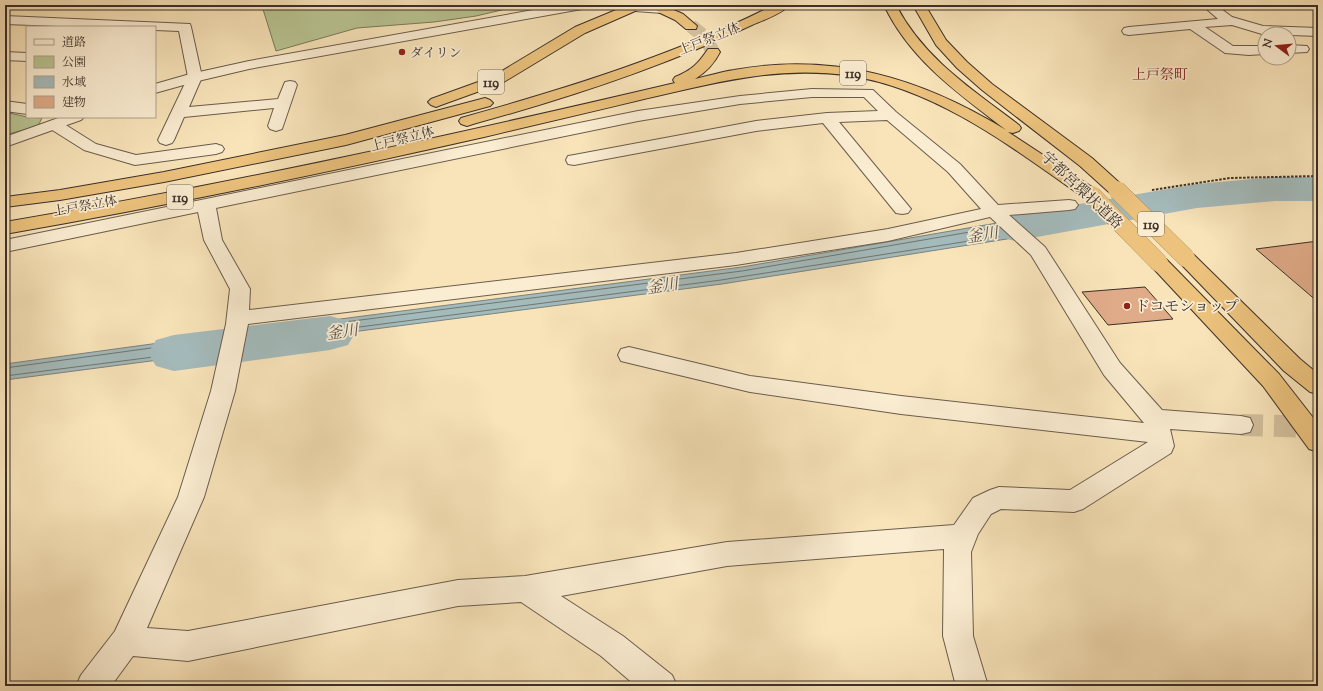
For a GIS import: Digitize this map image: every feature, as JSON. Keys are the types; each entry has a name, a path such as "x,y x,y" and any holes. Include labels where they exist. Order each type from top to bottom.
{"highway":[{"path":"662,10 676,5"},
{"name":"上戸祭立体","path":"5,219 121,199 347,145 513,108 595,82 723,34 755,12 783,5"},
{"name":"宇都宮環状道路","path":"890,5 893,13 911,39 933,64 1017,131 1092,195 1159,263 1271,380 1318,442"},
{"name":"宇都宮環状道路","path":"919,5 941,42 962,65 988,87 1086,162 1117,190 1292,365 1318,386"},
{"name":"119","path":"5,228 96,213 218,190 347,145 432,104 497,80 580,30 634,6"},
{"path":"662,10 679,17 691,26"},
{"name":"119","path":"587,108 661,87 688,76 702,69 710,59 713,52"},
{"name":"119","path":"5,198 224,157 347,145 587,108 733,74 802,68 849,72 894,83 949,105 973,117 1092,195"},
{"name":"上戸祭立体","path":"5,202 60,195 347,145"}],"street":[{"path":"156,89 195,77 249,65 582,5"},
{"path":"609,5 634,6 662,10"},
{"path":"1208,5 1230,22"},
{"path":"5,20 82,26"},
{"path":"1129,31 1230,22 1262,30 1318,32"},
{"path":"1193,25 1230,50 1257,50"},
{"path":"156,27 185,27 195,77 166,140"},
{"path":"5,56 26,57"},
{"path":"276,126 290,85"},
{"path":"5,246 630,118 740,100 812,93 868,93 891,115 954,168 994,211 1038,251 1112,369 1157,427 1162,446 1074,501 999,498 982,506 966,529 957,552 958,636 972,686"},
{"path":"179,113 284,103"},
{"path":"5,106 26,109"},
{"path":"574,160 756,126 827,118 891,115"},
{"path":"5,142 73,118"},
{"path":"827,118 902,209"},
{"path":"55,125 90,147 135,160 216,149"},
{"path":"92,686 126,641 191,497 223,391 237,321 240,289 213,240 206,205"},
{"path":"237,321 736,259 888,235 994,211 1069,205"},
{"path":"629,355 750,384 901,405 1157,427 1241,424"},
{"path":"126,641 188,646 458,594 525,589 727,554 964,536"},
{"path":"525,589 612,646 661,686"}],"path":[{"path":"1152,190 1230,178 1318,176"}],"green space":[{"path":"246,5 523,5 476,16 434,22 357,28 276,51 262,6"},
{"path":"5,112 26,118 42,118 38,126 5,135"}],"water":[{"path":"1318,183 1318,195 1277,195 1223,199 1169,209 1156,196 1206,188 1246,184"},
{"path":"1077,209 1093,226 1031,235 1016,220"},
{"path":"997,223 1013,238 722,284 259,344 263,329 742,267"},
{"path":"225,334 220,352 5,380 5,364"}],"building":[{"path":"1318,241 1318,302 1256,249"},
{"name":"ドコモショップ","path":"1145,287 1173,319 1108,325 1082,292"}],"waterway":[{"name":"釜川","path":"1015,228 1197,196 1275,189 1318,189"},
{"name":"釜川","path":"174,353 330,333"}],"tunnel":[{"path":"691,26 705,37 713,52"},
{"path":"1241,425 1318,427"}],"place":[{"name":"ダイリン","path":"402,52"},
{"name":"ドコモショップ","path":"1127,306"}],"district":[{"name":"上戸祭町","path":"1160,74"}]}
